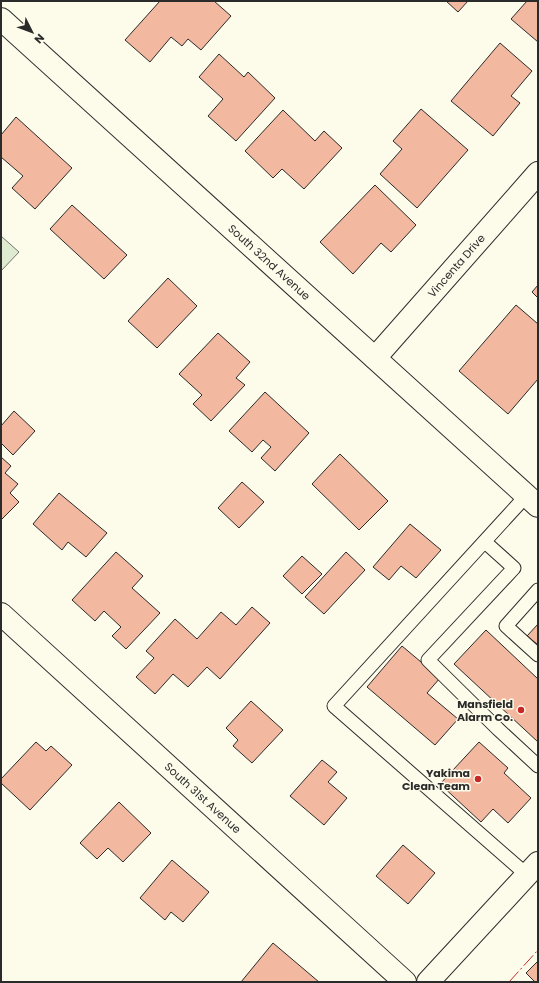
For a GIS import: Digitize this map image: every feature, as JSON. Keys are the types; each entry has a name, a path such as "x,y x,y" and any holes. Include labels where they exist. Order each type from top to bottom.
{"street":[{"name":"South 32nd Avenue","path":"1,19 532,501"},
{"name":"Vincenta Drive","path":"375,358 538,173"},
{"name":"South 31st Avenue","path":"1,614 404,982"},
{"path":"428,982 532,869"}],"lane":[{"path":"532,501 485,542 334,706 532,869"},
{"path":"485,542 514,568 428,660 538,766"},
{"path":"538,590 506,626 538,655"}],"green space":[{"path":"1,236 19,252 1,271"}],"building":[{"path":"160,1 214,1 231,16 201,50 188,39 182,46 171,37 150,62 125,40"},
{"path":"446,1 468,1 458,12"},
{"path":"527,1 538,1 538,42 511,19"},
{"path":"500,43 532,71 511,96 520,103 493,136 451,101"},
{"path":"219,54 244,77 248,72 275,98 236,141 208,116 223,99 199,77"},
{"path":"421,109 468,150 417,208 380,174 402,149 393,141"},
{"path":"283,110 315,141 324,131 342,148 304,189 282,169 273,178 245,151"},
{"path":"16,117 72,168 35,209 12,188 23,176 1,157 1,135"},
{"path":"375,185 416,225 391,252 381,243 353,274 320,242"},
{"path":"72,205 127,255 104,279 50,229"},
{"path":"168,278 197,306 157,348 128,321"},
{"path":"538,285 538,298 532,292"},
{"path":"516,305 538,324 538,379 508,414 459,371"},
{"path":"218,333 250,362 236,378 245,385 211,421 193,404 202,395 179,374"},
{"path":"265,392 309,433 275,471 261,458 271,447 263,440 252,452 229,431"},
{"path":"14,411 35,431 13,455 1,443 1,426"},
{"path":"340,454 388,501 359,530 312,484"},
{"path":"1,457 11,466 5,473 18,484 10,493 19,502 1,520"},
{"path":"242,482 264,502 239,528 218,508"},
{"path":"59,493 107,533 86,557 68,542 62,550 33,524"},
{"path":"410,524 441,550 416,578 401,566 389,580 373,567"},
{"path":"116,552 143,576 132,588 160,613 126,649 112,636 121,627 104,611 95,621 72,600"},
{"path":"346,552 365,570 324,614 305,597"},
{"path":"302,556 322,574 302,594 283,576"},
{"path":"252,607 270,623 220,679 207,667 188,687 173,674 155,694 136,677 154,658 146,651 175,619 197,639 221,612 236,625"},
{"path":"538,624 538,645 527,636"},
{"name":"Mansfield Alarm Co.","path":"486,630 538,679 538,742 454,664"},
{"path":"402,646 440,678 427,693 458,719 435,745 367,687"},
{"path":"251,701 283,730 252,763 233,746 238,740 226,728"},
{"path":"36,742 46,751 51,746 72,765 30,810 1,783 1,779"},
{"name":"Yakima Clean Team","path":"479,742 508,768 504,773 531,798 508,823 493,809 481,822 440,784"},
{"path":"322,760 337,772 328,782 347,798 324,825 290,796"},
{"path":"119,802 151,833 123,862 108,848 97,859 80,843"},
{"path":"403,845 435,873 408,904 376,876"},
{"path":"172,860 209,892 183,922 171,912 165,920 140,898"},
{"path":"273,943 319,982 241,982"},
{"path":"538,961 538,982 535,982 526,973"}],"power":[{"path":"509,982 538,950"}],"place":[{"name":"Mansfield Alarm Co.","path":"521,710"},
{"name":"Yakima Clean Team","path":"478,779"}]}
